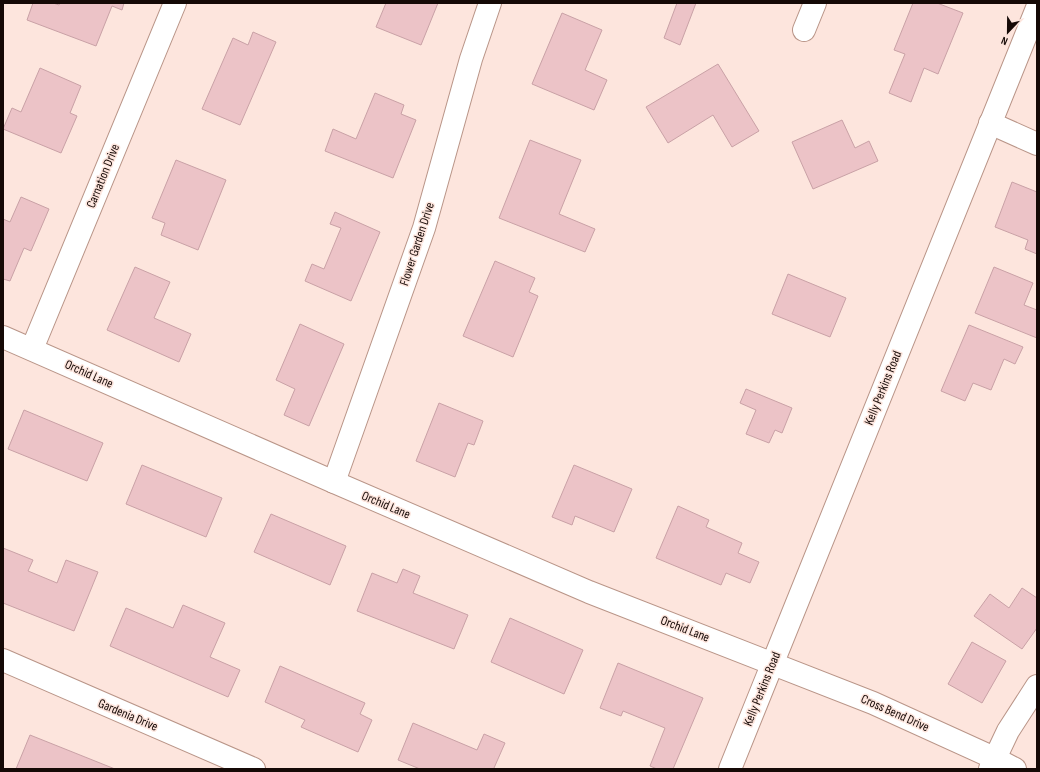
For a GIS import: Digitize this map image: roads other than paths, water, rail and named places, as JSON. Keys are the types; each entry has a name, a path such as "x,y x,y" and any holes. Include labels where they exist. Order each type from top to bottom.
{"street":[{"name":"Carnation Drive","path":"32,349 175,3"},
{"name":"Flower Garden Drive","path":"334,482 424,228 471,59 490,3"},
{"path":"804,30 815,3"},
{"name":"Kelly Perkins Road","path":"730,769 1037,8"},
{"path":"990,123 1037,144"},
{"name":"Orchid Lane","path":"3,336 334,482 589,592 773,663"},
{"name":"Gardenia Drive","path":"3,660 254,769"},
{"name":"Cross Bend Drive","path":"773,663 873,703 992,764 1015,769"},
{"path":"992,764 1016,718 1037,686"}]}
